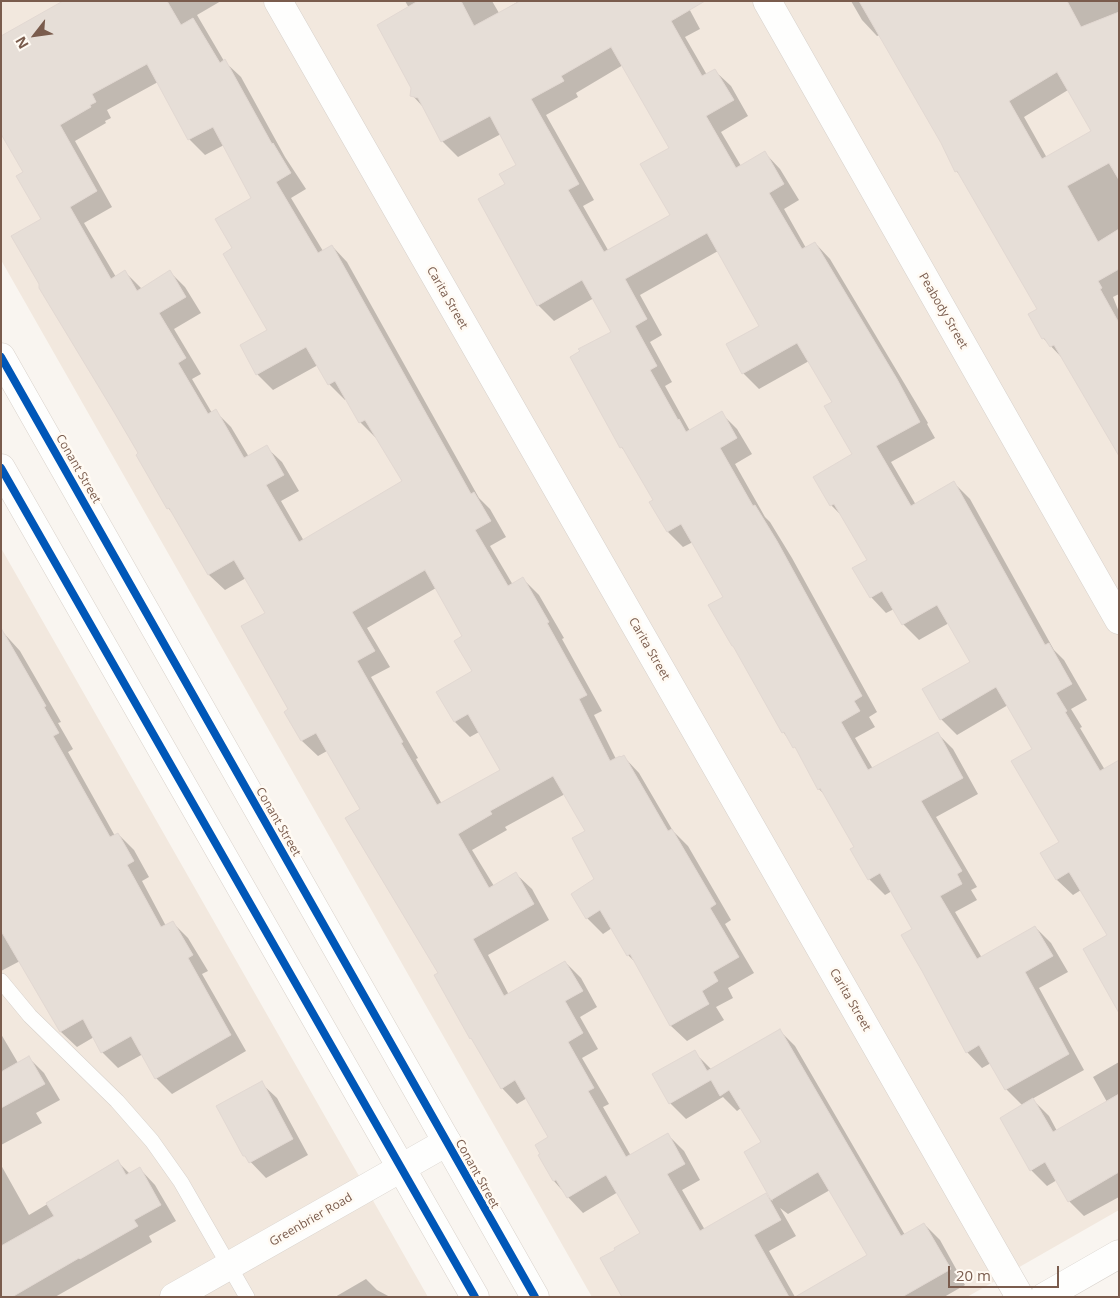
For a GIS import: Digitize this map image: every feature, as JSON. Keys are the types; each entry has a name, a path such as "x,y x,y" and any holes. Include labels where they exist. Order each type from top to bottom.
{"street":[{"name":"Carita Street","path":"278,1 1020,1297"},
{"name":"Peabody Street","path":"767,1 1119,620"},
{"name":"Conant Street","path":"1,357 535,1297"},
{"path":"1,468 475,1297"},
{"name":"Greenbrier Road","path":"174,1297 447,1142"},
{"path":"1044,1297 1119,1254"}],"lane":[{"path":"1,981 30,1016 117,1101 152,1141 181,1182 247,1297"}],"shaded area":[{"path":"1,1 1119,1 1119,1210 967,1297 592,1297 1,260"},
{"path":"1,548 428,1297 1,1297"}],"building":[{"path":"63,1 167,1 181,25 193,18 220,63 225,59 272,144 291,173 276,182 318,253 332,245 471,494 474,492 491,521 475,530 508,586 523,577 587,695 579,699 610,761 624,755 668,831 672,829 716,904 710,908 739,957 713,972 718,981 702,991 709,1004 670,1026 630,954 627,956 600,910 586,919 571,894 594,879 572,838 585,831 553,776 490,811 492,814 458,834 489,888 516,872 534,904 473,939 504,996 565,961 583,991 565,1001 583,1033 568,1042 594,1088 588,1091 626,1157 668,1133 685,1164 667,1174 700,1231 766,1193 781,1220 754,1235 789,1297 622,1297 600,1258 640,1233 606,1175 567,1198 556,1180 553,1181 538,1155 540,1154 535,1145 548,1137 515,1080 501,1089 434,975 438,973 345,818 360,809 316,733 301,741 284,712 288,709 241,626 265,613 234,560 208,575 169,508 167,509 136,455 138,453 39,288 39,284 11,236 41,219 16,176 23,172 1,134 1,36","holes":["147,64 188,140 213,127 251,198 215,219 232,248 223,254 267,330 240,345 256,375 306,347 328,385 335,381 359,423 365,420 402,481 299,542 266,485 284,475 267,445 244,458 216,409 208,414 178,363 186,358 159,313 186,297 170,270 137,291 125,270 111,279 70,207 97,191 60,125 91,107 90,105 96,102 92,94","425,570 462,636 454,641 472,671 436,692 454,722 468,714 500,770 437,805 357,661 375,651 352,612"]},
{"path":"418,1 461,1 474,26 520,1 705,1 671,21 702,76 715,69 734,100 706,116 736,168 765,151 784,184 769,193 802,249 815,242 897,379 920,422 876,446 911,506 954,481 1045,645 1049,643 1072,684 1056,693 1067,711 1065,712 1100,771 1119,760 1119,1013 1083,949 1107,935 1069,872 1056,880 1040,853 1059,842 1011,761 1032,749 996,687 940,720 922,689 970,662 937,605 902,625 882,591 870,598 852,568 867,560 834,504 830,506 813,477 852,454 824,406 832,402 797,343 742,374 726,344 759,326 707,233 625,279 647,319 635,326 657,366 650,370 686,432 722,411 737,438 720,448 753,506 755,505 777,541 862,696 854,701 860,711 841,722 868,770 938,732 963,778 921,801 962,871 957,874 962,884 940,896 977,959 1035,926 1053,956 1025,972 1069,1054 1005,1090 979,1045 966,1053 901,935 912,929 880,873 868,880 850,849 854,847 820,788 818,790 795,747 793,748 784,732 782,733 708,605 723,597 681,524 667,532 649,502 653,500 622,447 620,448 570,357 580,351 578,349 611,332 582,280 537,306 478,199 505,184 499,174 516,165 490,116 441,142 418,98 410,96 411,88 377,25","holes":["611,47 669,148 640,164 670,215 604,252 568,190 579,184 531,99 564,81 561,76"]},
{"path":"859,1 1067,1 1081,27 1119,12 1119,180 1109,163 1067,186 1098,242 1119,229 1119,269 1098,281 1102,288 1100,289 1119,323 1119,456 1054,345 1050,347 1044,338 1042,339 1028,314 1037,309 957,171 955,172 941,143","holes":["1057,72 1091,131 1042,159 1009,101"]},
{"path":"1,628 46,706 44,707 59,733 53,736 110,837 118,833 134,861 127,865 161,927 173,921 193,955 188,958 231,1035 155,1079 131,1036 101,1053 83,1019 60,1032 1,931"},
{"path":"780,1029 901,1236 924,1223 951,1269 902,1297 795,1297 867,1255 818,1172 771,1200 744,1152 761,1142 729,1090 720,1096 711,1080 669,1104 652,1074 695,1050 707,1071"},
{"path":"29,1056 45,1084 1,1108 1,1072"},
{"path":"262,1081 293,1139 249,1163 245,1156 243,1156 216,1106"},
{"path":"1119,1094 1119,1172 1068,1202 1045,1162 1030,1171 1000,1118 1033,1098 1053,1132"},
{"path":"118,1160 126,1175 140,1167 161,1205 134,1220 138,1226 12,1297 1,1297 1,1246 54,1216 46,1203"}],"cycle path":[{"path":"1,357 535,1297"},
{"path":"1,468 475,1297"}]}
